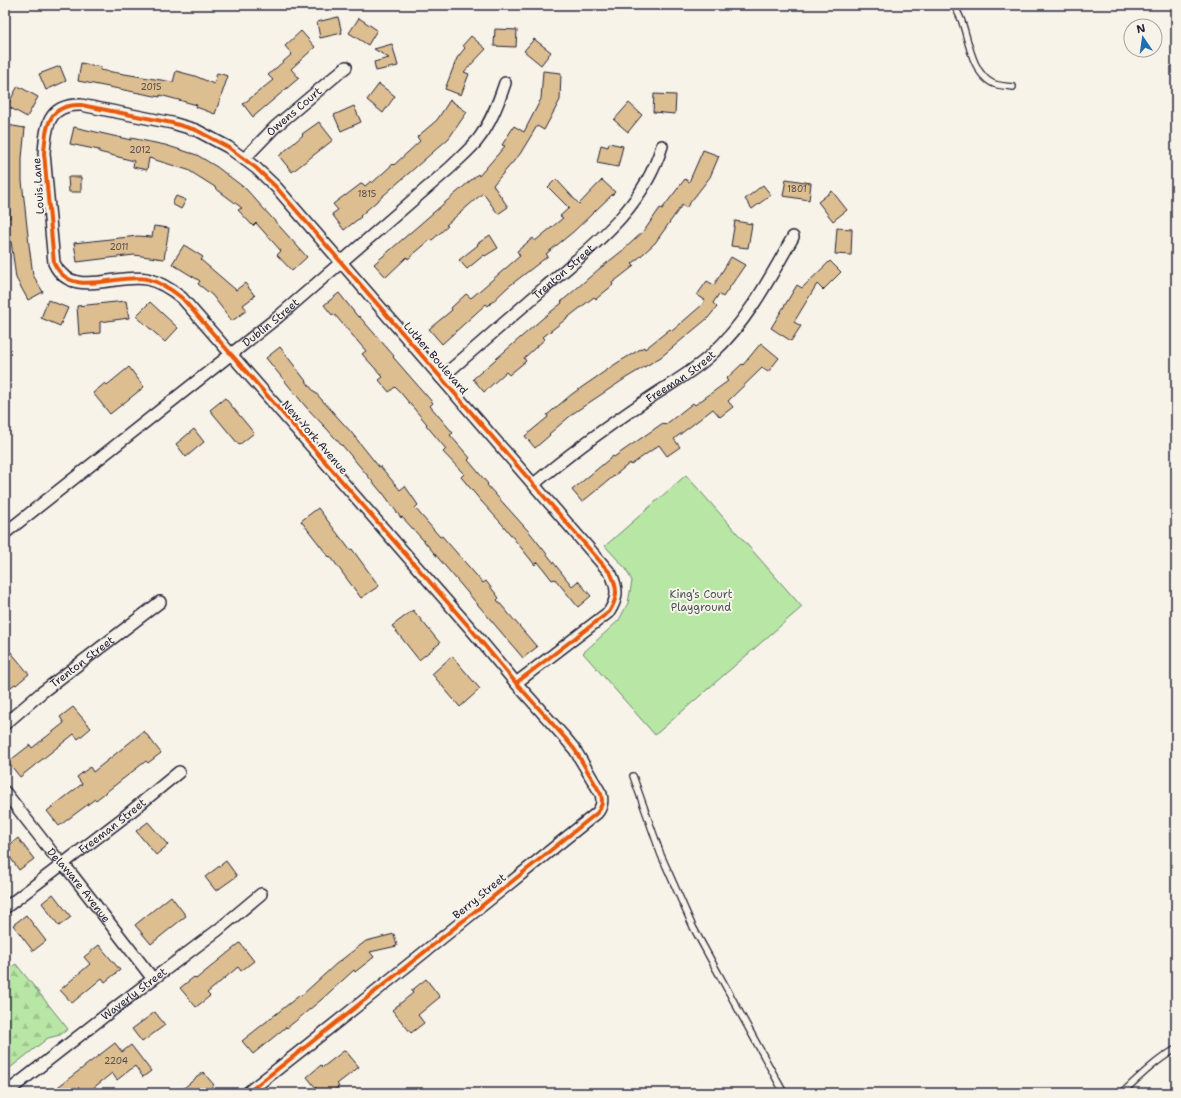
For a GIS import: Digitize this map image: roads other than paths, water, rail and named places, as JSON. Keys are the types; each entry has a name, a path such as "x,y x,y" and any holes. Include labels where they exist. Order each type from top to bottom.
{"street":[{"name":"Owens Court","path":"244,159 275,127 346,67"},
{"name":"Dublin Street","path":"5,534 278,317 451,166 475,142 486,128 496,108 505,83"},
{"name":"Louis Lane","path":"64,277 58,271 54,263 44,153 46,136 50,120 62,107 70,105 96,108"},
{"name":"Luther Boulevard","path":"96,108 186,126 228,148 256,168 276,187 611,574 615,583 616,593 614,603 608,612 516,683"},
{"name":"Trenton Street","path":"441,378 586,252 624,215 638,197 647,181 656,164 662,146"},
{"name":"Freeman Street","path":"534,484 597,434 650,397 690,372 712,354 728,338 743,319 774,271 793,237"},
{"name":"New York Avenue","path":"64,277 73,282 83,283 146,279 160,283 173,290 182,298 470,628 516,683"},
{"name":"Trenton Street","path":"5,724 160,602"},
{"name":"Berry Street","path":"247,1093 398,975 438,940 597,813 602,801 601,794 575,750 516,683"},
{"name":"Freeman Street","path":"5,908 123,818 179,772"},
{"name":"Delaware Avenue","path":"5,792 153,979"},
{"name":"Waverly Street","path":"6,1093 262,894"}],"lane":[{"path":"954,5 962,22 967,43 984,76 992,83 1013,87"},
{"path":"633,776 661,855 693,927 784,1093"},
{"path":"1122,1093 1153,1064 1176,1049"}],"park label":[{"name":"King's Court Playground","path":"701,600"}]}
